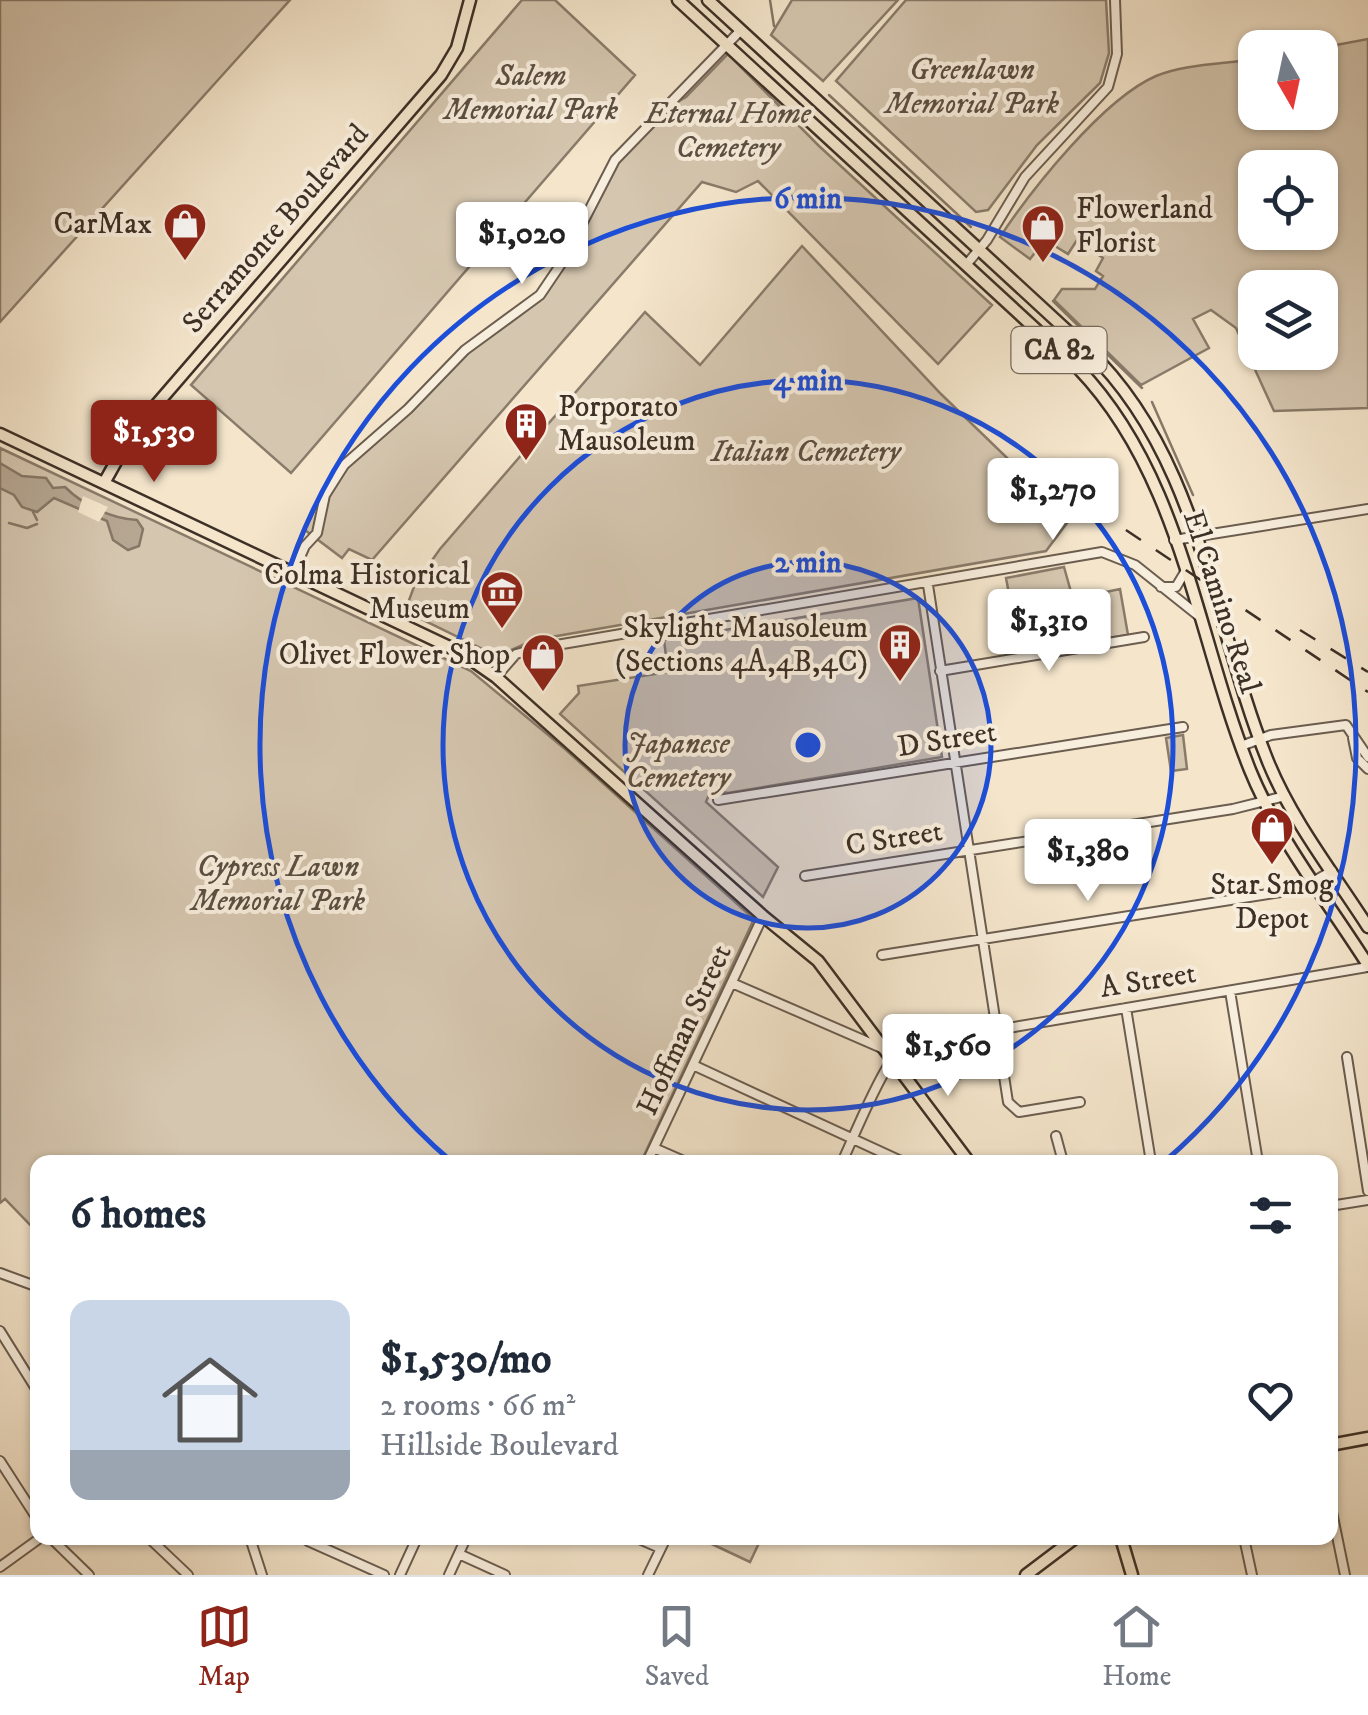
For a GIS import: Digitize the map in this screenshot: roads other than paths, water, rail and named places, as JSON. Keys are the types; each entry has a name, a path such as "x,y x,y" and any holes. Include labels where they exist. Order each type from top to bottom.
{"main road":[{"name":"Serramonte Boulevard","path":"104,483 132,433 441,75 457,48 470,0"},
{"name":"El Camino Real","path":"678,0 1078,368 1111,406 1146,462 1241,746 1265,802 1368,966"},
{"name":"El Camino Real","path":"708,0 1094,355 1126,392 1166,456 1260,738 1285,796 1368,927"},
{"path":"0,434 460,652 496,677 763,916 809,951 964,1155"},
{"path":"1338,1443 1368,1438"},
{"path":"1026,1575 1066,1545"},
{"path":"1122,1545 1132,1575"}],"street":[{"path":"966,265 980,250 1025,178 1108,87 1117,54 1115,0"},
{"path":"293,573 317,533 321,502 344,466 408,410 465,350 540,295 568,252 609,168 741,30"},
{"path":"1174,540 1368,509"},
{"path":"496,677 516,654 539,648 1111,552 1135,565 1199,616"},
{"path":"1157,585 1172,589 1184,572"},
{"path":"928,585 1012,1109 1019,1112 1080,1102"},
{"path":"940,671 1144,637"},
{"path":"1241,746 1260,738 1346,725 1368,757"},
{"name":"D Street","path":"718,800 1183,727"},
{"path":"1353,738 1358,758 1368,769"},
{"name":"C Street","path":"806,876 1285,796"},
{"path":"882,955 1300,889 1332,871"},
{"name":"Hoffman Street","path":"651,1155 763,916"},
{"name":"A Street","path":"892,1059 906,1038 920,1029 934,1028 961,1036 997,1031 1368,966"},
{"path":"732,983 884,1049"},
{"path":"1230,990 1257,1155"},
{"path":"1126,1008 1149,1155"},
{"path":"1348,1057 1368,1191"},
{"path":"845,1155 892,1059"},
{"path":"693,1065 888,1155"},
{"path":"1056,1136 1061,1155"},
{"path":"654,1148 670,1155"},
{"path":"1338,1205 1368,1200"},
{"path":"0,1273 30,1284"},
{"path":"0,1331 30,1379"},
{"path":"0,1460 30,1507"},
{"path":"1338,1541 1345,1575"},
{"path":"0,1568 31,1545"},
{"path":"57,1545 89,1575"},
{"path":"156,1545 188,1575"},
{"path":"252,1545 262,1575"},
{"path":"317,1545 384,1575"},
{"path":"400,1575 414,1545"},
{"path":"450,1575 463,1545"},
{"path":"653,1545 660,1548"},
{"path":"648,1575 662,1545"},
{"path":"1246,1545 1252,1575"},
{"path":"459,1554 505,1575"}],"waterway":[{"path":"770,0 774,26"},
{"path":"829,95 971,227"},
{"path":"1053,301 1142,388"},
{"path":"1152,402 1193,495"},
{"path":"33,512 37,520"},
{"path":"1199,514 1201,520"},
{"path":"9,523 27,528 37,524"}],"railway":[{"path":"1096,510 1368,692"},
{"path":"1300,630 1368,672"}],"place":[{"name":"CarMax","path":"185,262"},
{"name":"Flowerland Florist","path":"1043,264"},
{"name":"Porporato Mausoleum","path":"526,462"},
{"name":"Colma Historical Museum","path":"502,630"},
{"name":"Skylight Mausoleum (Sections 4A,4B,4C)","path":"900,683"},
{"name":"Olivet Flower Shop","path":"543,693"},
{"name":"Star Smog Depot","path":"1272,866"}],"park label":[{"name":"Greenlawn Memorial Park","path":"972,87"},
{"name":"Salem Memorial Park","path":"531,93"},
{"name":"Eternal Home Cemetery","path":"728,131"},
{"name":"Italian Cemetery","path":"806,452"},
{"name":"Japanese Cemetery","path":"678,761"},
{"name":"Cypress Lawn Memorial Park","path":"278,884"}]}
